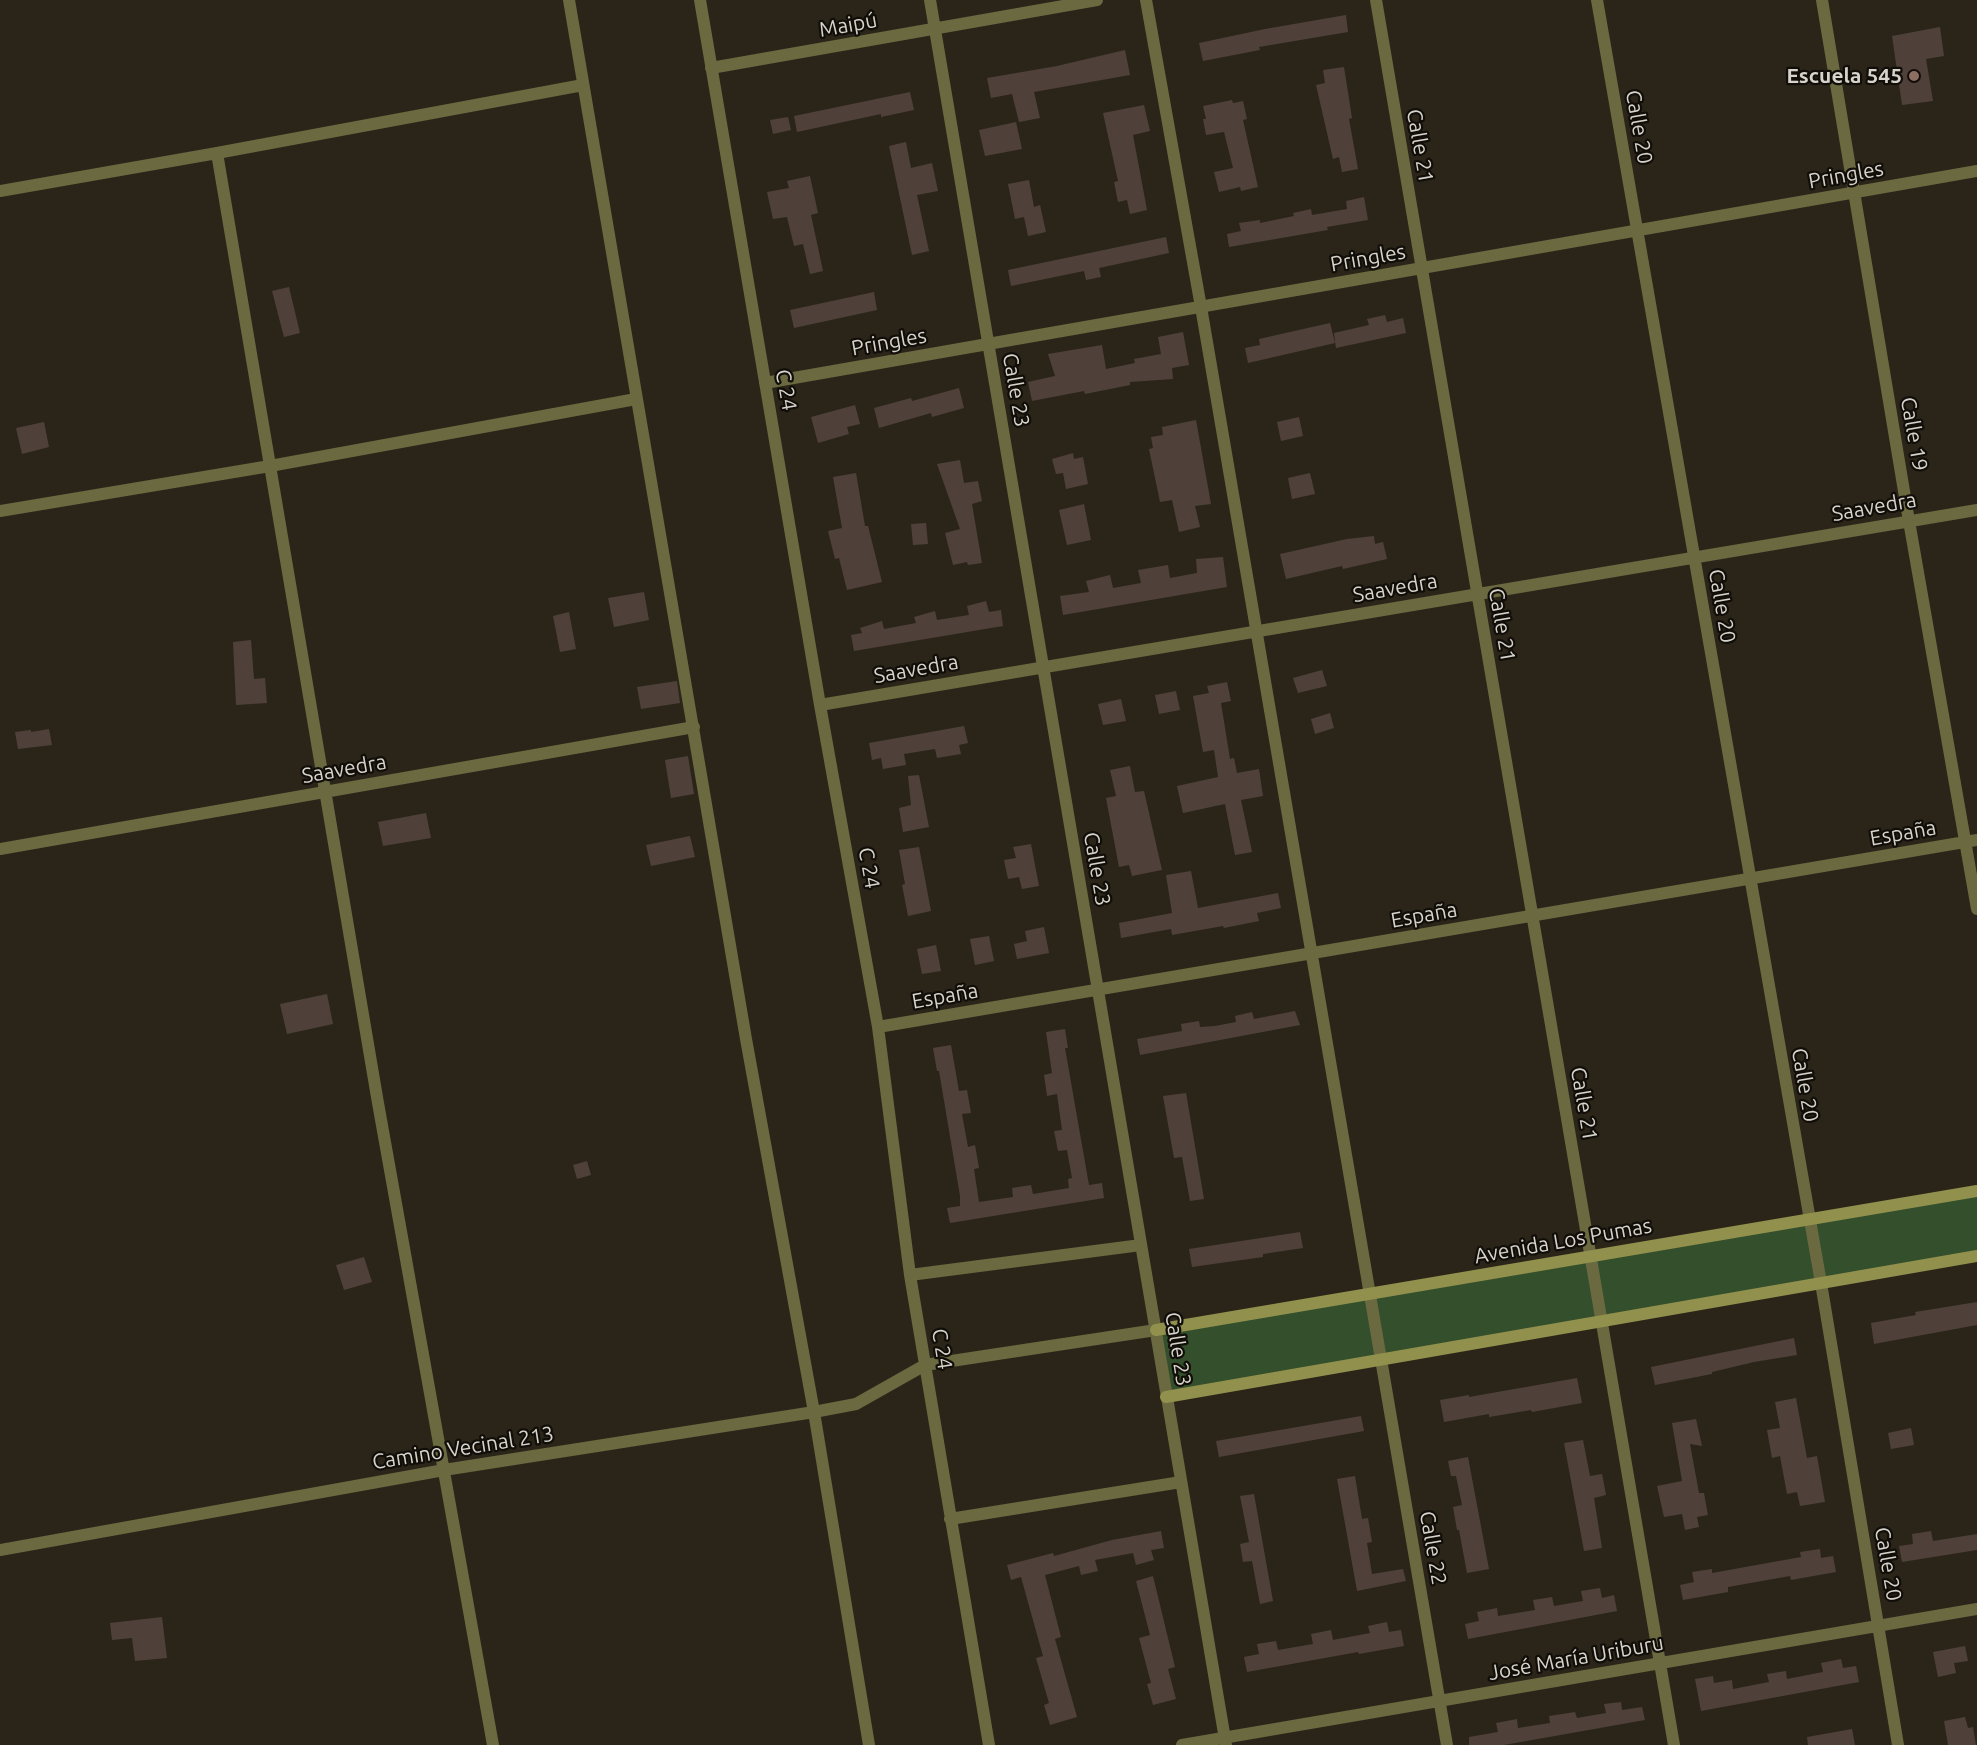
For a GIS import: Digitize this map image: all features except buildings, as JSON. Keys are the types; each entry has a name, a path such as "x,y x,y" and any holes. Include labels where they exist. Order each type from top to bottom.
{"main road":[{"name":"Avenida Los Pumas","path":"1156,1330 1977,1191"},
{"path":"1166,1397 1977,1256"}],"street":[{"path":"569,0 746,1039 814,1412 869,1745"},
{"name":"C 24","path":"700,0 820,705 878,1027 910,1275 989,1745"},
{"name":"Calle 23","path":"930,0 1226,1741"},
{"name":"Maipú","path":"711,68 1097,0"},
{"name":"Calle 22","path":"1146,0 1201,307 1447,1745"},
{"name":"Calle 21","path":"1376,0 1601,1320"},
{"name":"Calle 20","path":"1597,0 1821,1283 1898,1745"},
{"name":"Calle 19","path":"1822,0 1909,521 1971,841 1977,909"},
{"path":"0,191 584,85"},
{"path":"217,153 378,1103 493,1745"},
{"name":"Pringles","path":"765,383 1977,171"},
{"path":"0,511 270,466 636,399"},
{"name":"Saavedra","path":"820,705 1977,510"},
{"name":"Saavedra","path":"0,849 694,727"},
{"name":"España","path":"878,1027 1971,841"},
{"path":"910,1275 1141,1245"},
{"path":"1601,1320 1674,1745"},
{"path":"925,1365 1156,1330"},
{"name":"Camino Vecinal 213","path":"0,1550 444,1470 856,1404 925,1365"},
{"path":"950,1519 1181,1482"},
{"name":"José María Uriburu","path":"1182,1745 1226,1741 1440,1701 1977,1609"}],"green space":[{"path":"1977,1192 1977,1256 1167,1396 1156,1330"}],"place":[{"name":"Escuela 545","path":"1914,76"}]}
